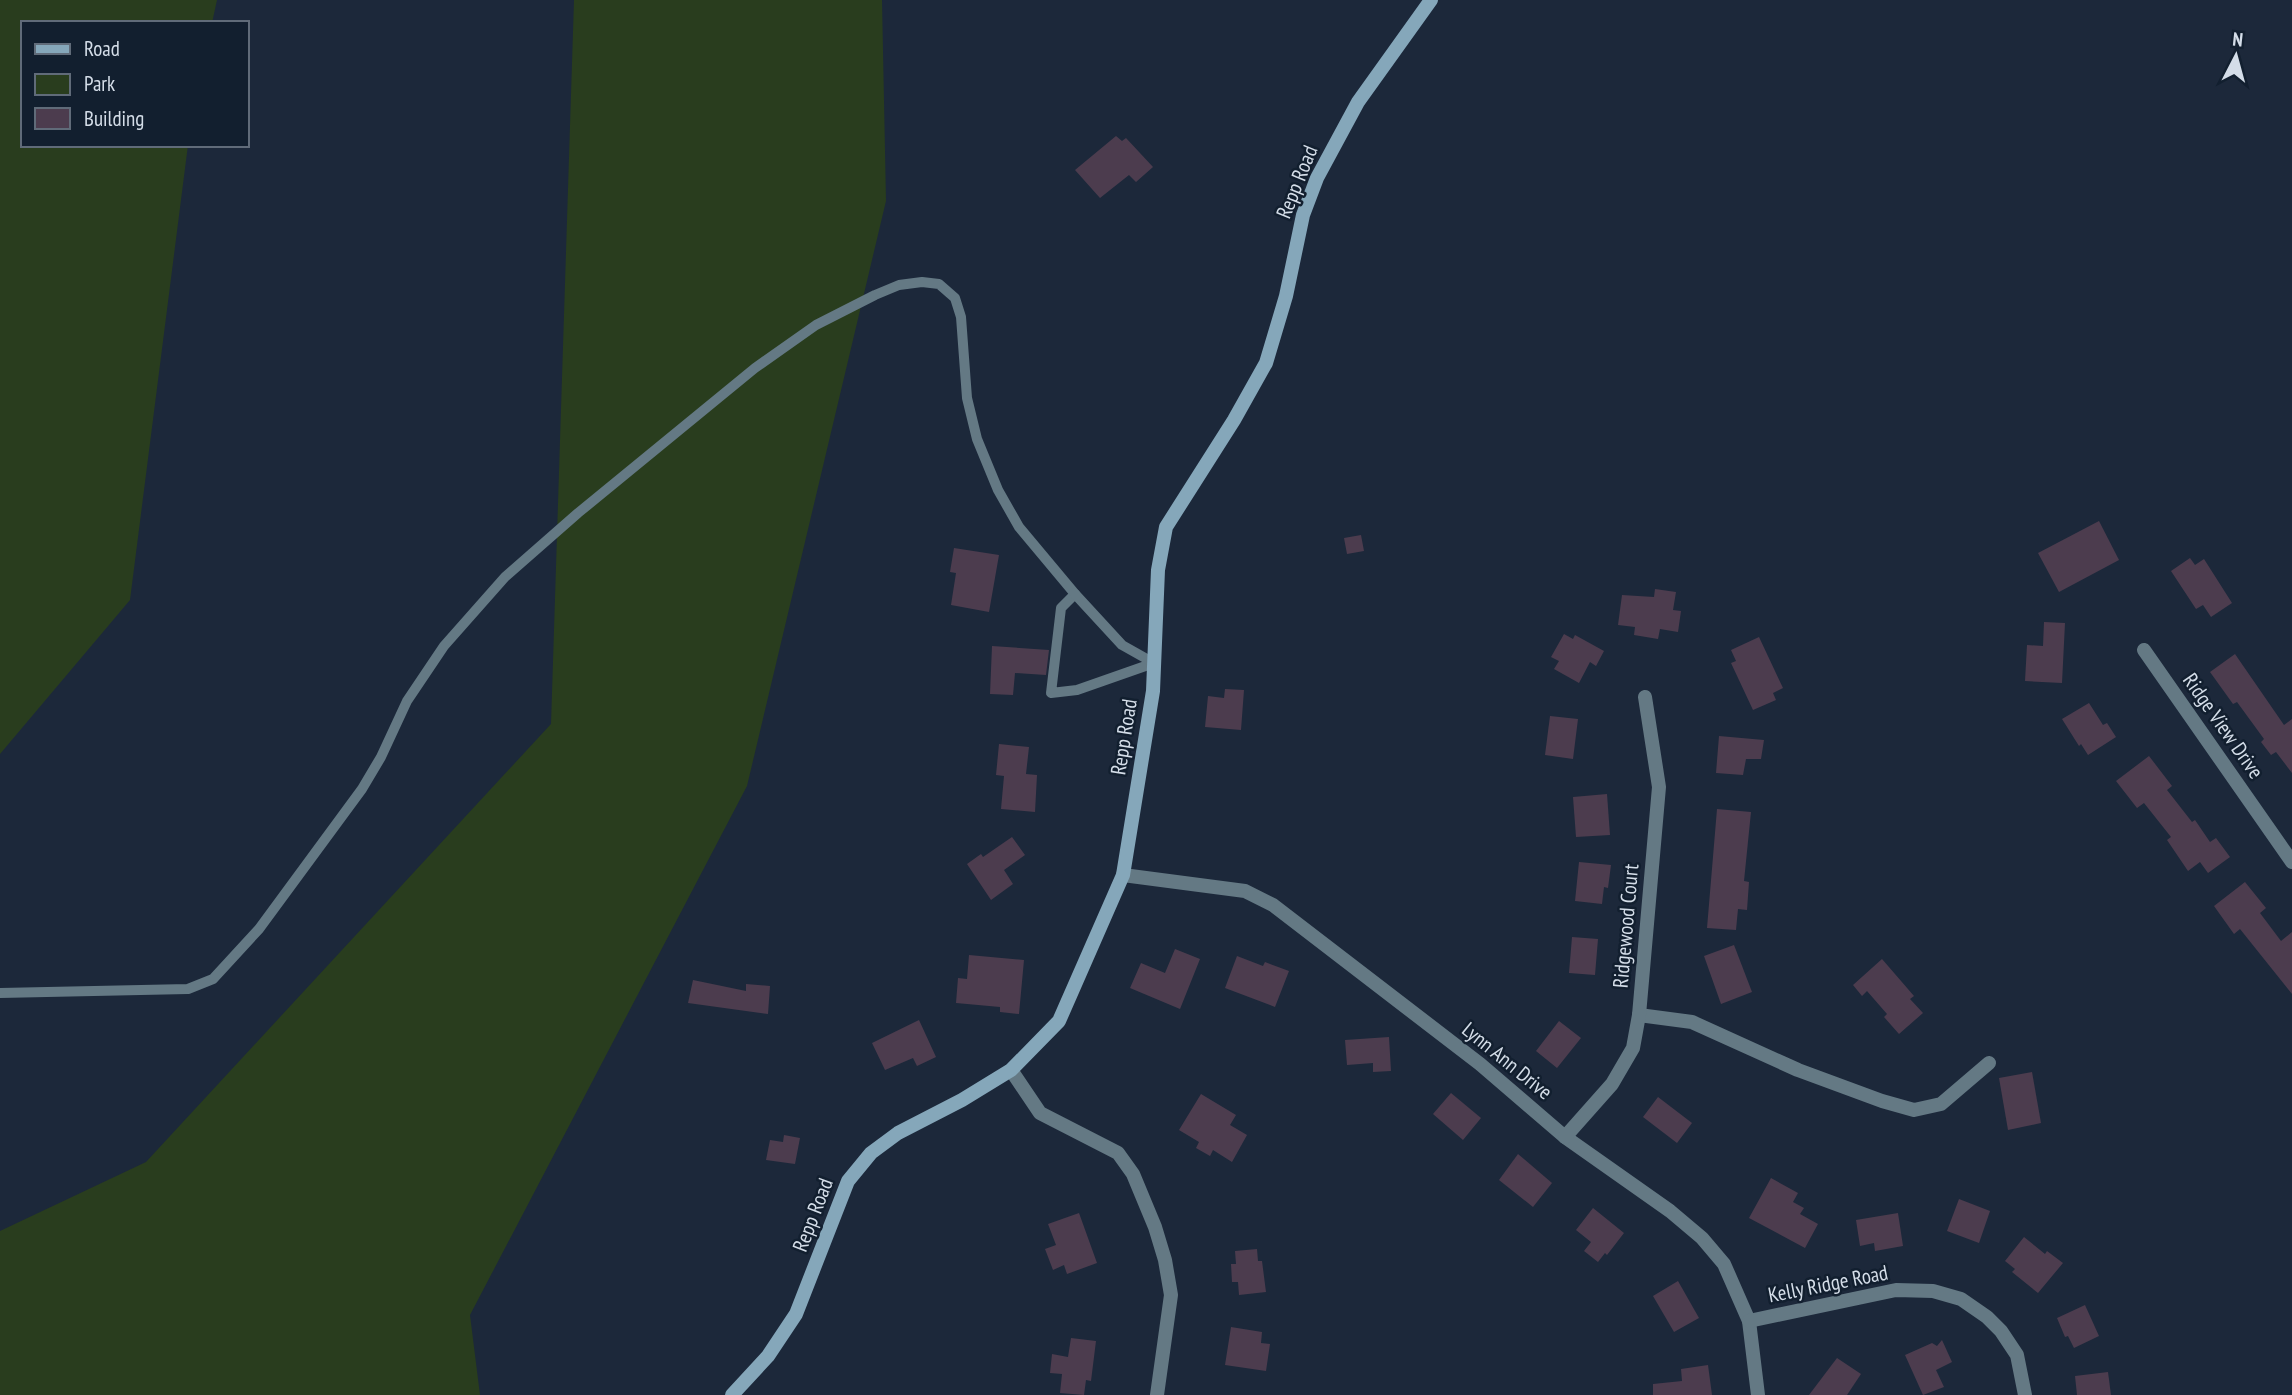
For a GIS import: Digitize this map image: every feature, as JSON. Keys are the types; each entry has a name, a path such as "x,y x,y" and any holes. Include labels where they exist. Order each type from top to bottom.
{"street":[{"name":"Repp Road","path":"732,1395 768,1356 796,1314 848,1181 871,1153 898,1133 962,1100 1011,1070 1059,1021 1123,875 1153,691 1158,570 1166,527 1234,420 1266,363 1286,296 1303,215 1317,178 1358,102 1431,0"},
{"name":"Ridge View Drive","path":"2144,650 2292,862"},
{"name":"Ridgewood Court","path":"1565,1137 1612,1084 1633,1048 1639,1015 1659,787 1646,697"},
{"name":"Lynn Ann Drive","path":"1123,875 1245,891 1273,905 1480,1064 1565,1137 1670,1210 1702,1238 1724,1264 1749,1321 1758,1395"},
{"path":"1639,1015 1692,1022 1798,1070 1914,1110 1941,1104 1989,1063"},
{"path":"1011,1070 1040,1113 1118,1153 1133,1174 1162,1249 1171,1295 1157,1395"},
{"name":"Kelly Ridge Road","path":"1749,1321 1896,1290 1933,1291 1961,1300 1987,1317 2001,1331 2017,1355 2025,1395"}],"lane":[{"path":"0,993 188,989 213,979 258,929 362,789 381,757 407,701 444,646 505,578 578,513 755,368 816,325 899,285 922,282 939,284 955,298 961,317 967,398 982,452 998,490 1019,527 1075,594 1122,645 1154,663"},
{"path":"1075,594 1061,608 1051,693 1077,690 1154,663"}],"green space":[{"path":"0,0 217,0 212,21 21,21 21,147 188,147 130,600 0,754"},
{"path":"574,0 882,0 886,201 747,786 470,1315 480,1395 0,1395 0,1231 146,1162 551,724"}],"building":[{"path":"1116,136 1122,141 1126,138 1153,167 1136,182 1129,175 1100,198 1075,170"},
{"path":"2099,521 2119,560 2059,592 2038,553"},
{"path":"1361,535 1364,551 1347,554 1344,538"},
{"path":"954,548 999,555 989,612 951,605 956,573 950,572"},
{"path":"2190,558 2195,565 2204,559 2232,603 2211,617 2203,605 2196,609 2171,571"},
{"path":"1655,589 1676,592 1673,610 1681,611 1678,632 1660,629 1658,639 1634,635 1635,627 1618,625 1622,595 1654,597"},
{"path":"2044,622 2065,623 2062,683 2025,681 2027,645 2043,646"},
{"path":"1564,634 1573,639 1575,635 1604,651 1596,666 1590,662 1579,683 1554,669 1559,661 1551,657"},
{"path":"1759,637 1783,688 1773,693 1776,700 1753,710 1731,663 1736,661 1731,650"},
{"path":"992,646 1049,650 1046,675 1015,673 1013,695 990,694"},
{"path":"2235,654 2284,725 2292,719 2292,773 2276,752 2271,755 2261,742 2264,739 2237,702 2233,704 2210,672"},
{"path":"1225,689 1244,690 1241,730 1205,727 1208,696 1224,698"},
{"path":"2089,703 2103,725 2107,723 2116,737 2088,755 2062,719"},
{"path":"1550,716 1578,719 1573,759 1545,755"},
{"path":"1719,736 1764,740 1761,759 1746,759 1743,775 1716,773"},
{"path":"999,744 1029,747 1026,774 1037,775 1035,812 1001,809 1004,776 996,775"},
{"path":"2149,756 2172,786 2167,790 2192,822 2195,820 2210,842 2216,838 2230,857 2208,873 2200,862 2188,871 2167,840 2171,837 2144,803 2137,808 2116,781"},
{"path":"1607,794 1610,835 1576,837 1573,797"},
{"path":"1717,809 1751,812 1744,881 1749,882 1747,910 1738,909 1736,930 1707,928"},
{"path":"1012,837 1025,855 1004,870 1013,884 991,900 967,864 981,854 983,857"},
{"path":"1579,862 1611,865 1608,888 1604,887 1602,904 1575,901"},
{"path":"2245,882 2266,908 2260,913 2281,941 2292,932 2292,994 2240,929 2234,934 2214,906"},
{"path":"1572,937 1598,939 1595,975 1569,973"},
{"path":"1734,945 1752,992 1721,1004 1704,956"},
{"path":"1175,949 1200,959 1180,1009 1130,988 1141,963 1165,973"},
{"path":"969,955 1024,960 1019,1014 1000,1012 1000,1007 956,1003 958,978 967,979"},
{"path":"1237,956 1263,966 1265,962 1289,971 1275,1007 1225,988"},
{"path":"1882,959 1914,996 1910,999 1923,1013 1899,1034 1884,1017 1887,1014 1867,991 1862,996 1853,985"},
{"path":"693,980 746,991 746,984 770,986 768,1014 688,1003"},
{"path":"919,1020 936,1057 917,1066 913,1058 885,1070 872,1043"},
{"path":"1559,1021 1581,1038 1557,1068 1536,1051"},
{"path":"1389,1037 1391,1071 1373,1072 1373,1063 1347,1065 1345,1040"},
{"path":"2032,1072 2041,1123 2008,1130 1999,1078"},
{"path":"1451,1093 1481,1118 1463,1140 1433,1114"},
{"path":"1201,1094 1236,1115 1230,1125 1247,1135 1232,1162 1213,1150 1210,1156 1196,1148 1199,1142 1179,1130"},
{"path":"1658,1097 1692,1123 1677,1143 1643,1117"},
{"path":"784,1135 800,1138 795,1164 766,1160 770,1140 783,1142"},
{"path":"1518,1154 1552,1183 1533,1207 1499,1180"},
{"path":"1771,1178 1798,1193 1793,1202 1804,1208 1800,1214 1818,1224 1805,1248 1749,1218"},
{"path":"1959,1199 1990,1211 1979,1243 1947,1231"},
{"path":"1593,1208 1624,1233 1598,1262 1584,1251 1591,1242 1576,1230"},
{"path":"1079,1213 1097,1263 1067,1274 1064,1265 1053,1270 1045,1249 1056,1245 1048,1224"},
{"path":"1898,1213 1903,1246 1875,1251 1874,1243 1860,1246 1856,1220"},
{"path":"2024,1237 2045,1254 2047,1251 2063,1263 2038,1293 2012,1272 2015,1269 2005,1261"},
{"path":"1257,1249 1258,1261 1262,1261 1266,1292 1239,1295 1238,1282 1232,1282 1231,1264 1236,1264 1235,1251"},
{"path":"1678,1281 1699,1318 1674,1332 1653,1296"},
{"path":"2085,1305 2099,1336 2074,1348 2068,1336 2065,1337 2057,1318"},
{"path":"1231,1327 1262,1332 1261,1343 1270,1344 1266,1371 1225,1365"},
{"path":"1071,1338 1096,1341 1091,1381 1086,1380 1084,1395 1060,1393 1062,1374 1050,1373 1052,1354 1068,1357"},
{"path":"1942,1340 1952,1362 1936,1370 1944,1387 1923,1395 1905,1355 1932,1343 1937,1346"},
{"path":"1837,1358 1861,1374 1847,1395 1809,1395"},
{"path":"1708,1365 1712,1395 1653,1395 1653,1384 1682,1381 1681,1369"},
{"path":"2108,1372 2111,1395 2077,1395 2075,1376"}]}
